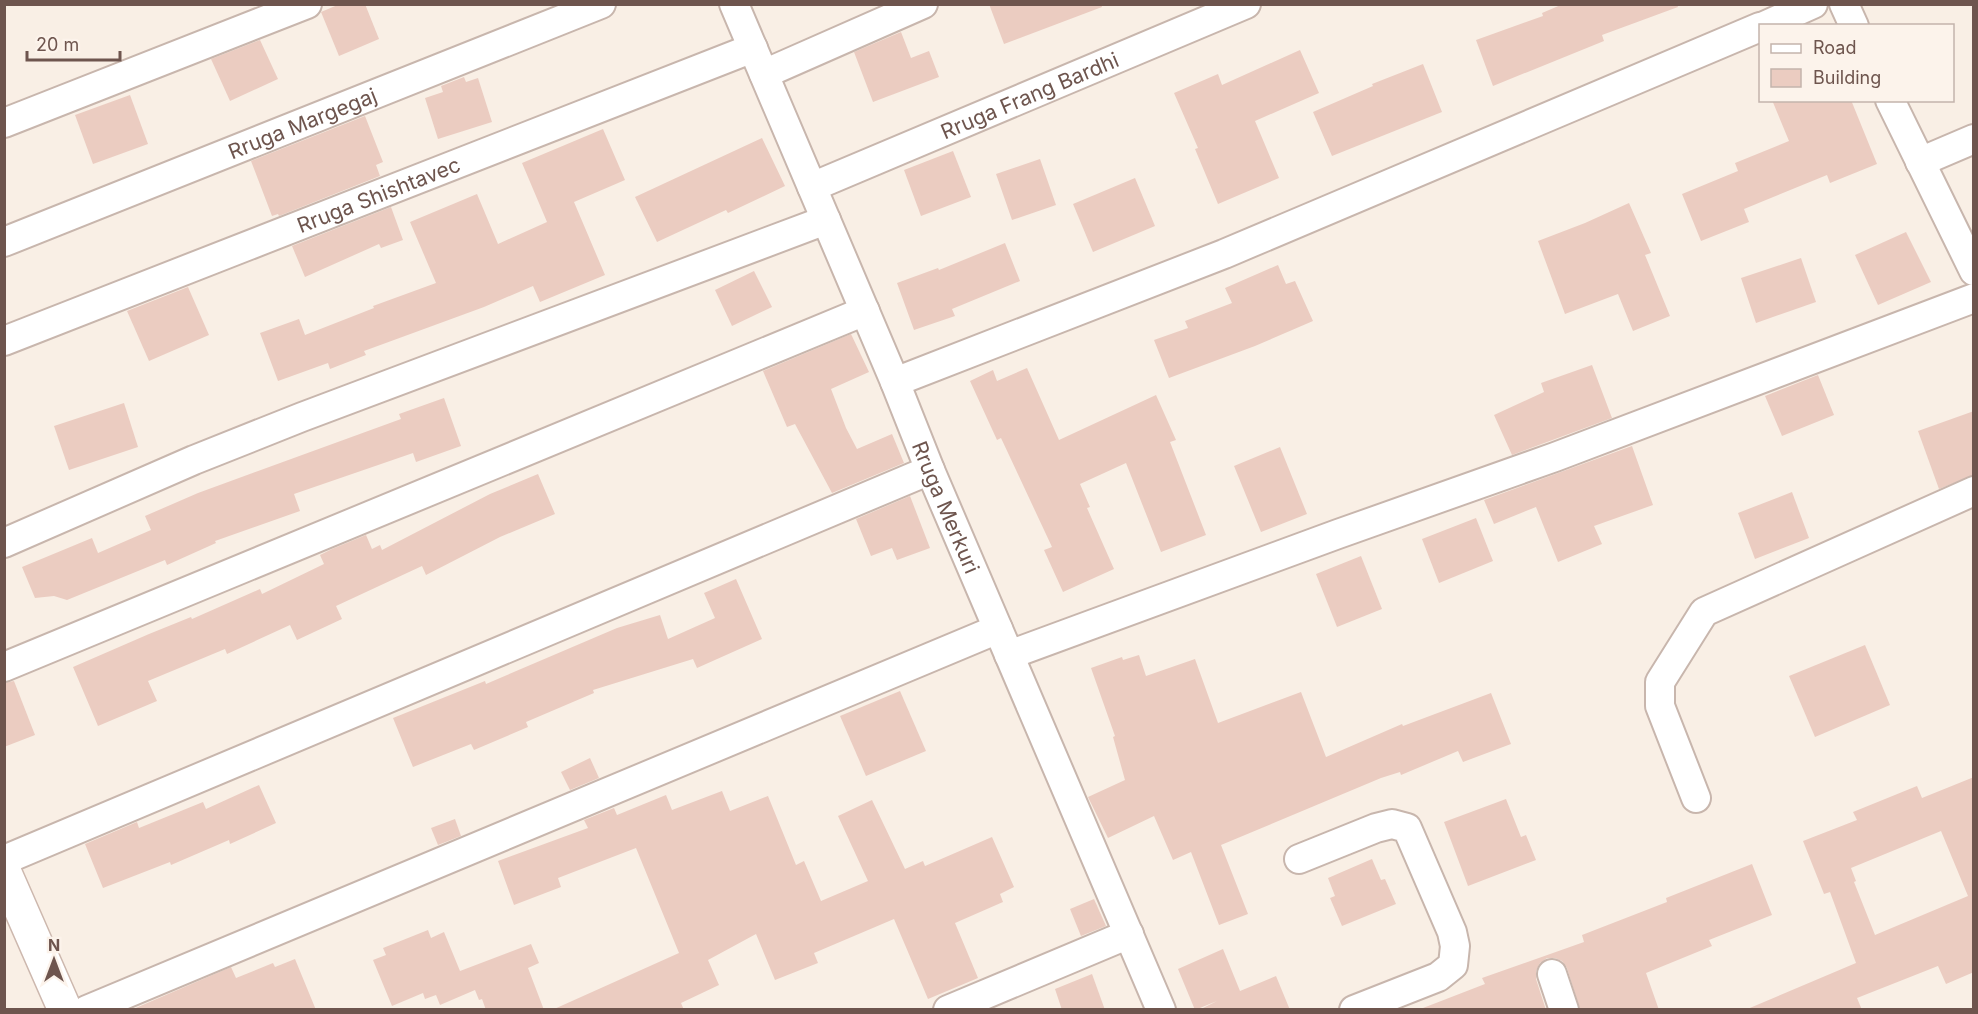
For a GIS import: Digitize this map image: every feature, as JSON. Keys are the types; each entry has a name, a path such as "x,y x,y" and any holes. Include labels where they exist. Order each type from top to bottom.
{"street":[{"path":"4,123 307,4"},
{"name":"Rruga Margegaj","path":"4,242 601,4"},
{"name":"Rruga Merkuri","path":"734,4 1161,1010"},
{"path":"764,74 923,4"},
{"name":"Rruga Frang Bardhi","path":"812,187 1246,4"},
{"path":"1767,24 1813,4"},
{"path":"1844,4 1853,24"},
{"path":"896,382 1224,254 1759,27"},
{"name":"Rruga Shishtavec","path":"4,341 753,48"},
{"path":"1891,102 1974,271"},
{"path":"1920,162 1974,139"},
{"path":"4,543 194,460 302,417 826,220"},
{"path":"1009,655 1555,457 1974,298"},
{"path":"4,667 865,311"},
{"path":"4,860 930,470"},
{"path":"1696,798 1660,706 1660,682 1704,612 1974,491"},
{"path":"87,1010 998,629"},
{"path":"1299,859 1376,828 1392,824 1407,828 1452,932 1455,946 1454,965 1438,977 1354,1010"},
{"path":"8,886 65,1010"},
{"path":"948,1010 1129,934"},
{"path":"1552,974 1564,1010"}],"building":[{"path":"340,4 365,4 379,39 339,56 321,12"},
{"path":"989,4 1101,4 1102,7 1004,44"},
{"path":"1563,4 1677,4 1678,7 1602,35 1604,41 1493,86 1476,40 1543,16 1542,13"},
{"path":"901,32 911,58 929,51 939,77 873,102 854,52"},
{"path":"260,40 278,79 230,101 211,59"},
{"path":"1300,50 1319,93 1255,121 1279,178 1218,204 1195,149 1198,148 1174,93 1218,74 1222,85"},
{"path":"1423,64 1442,112 1332,156 1313,112 1373,86 1372,84"},
{"path":"464,77 466,82 478,78 492,122 438,139 425,98 443,92 441,86"},
{"path":"130,95 148,144 93,164 75,115"},
{"path":"1773,102 1852,102 1877,164 1830,183 1827,175 1744,209 1749,222 1701,241 1682,194 1738,171 1735,163 1789,141"},
{"path":"365,116 383,162 376,165 380,176 279,216 278,214 272,216 251,161"},
{"path":"603,129 625,180 574,202 605,275 540,302 533,286 484,307 364,351 366,355 330,369 328,363 278,381 260,333 299,319 305,335 374,308 373,306 436,283 410,222 477,194 498,244 547,222 522,163"},
{"path":"762,138 785,186 728,213 726,210 657,242 635,197"},
{"path":"953,151 971,197 921,216 904,170"},
{"path":"1040,159 1056,205 1012,220 996,174"},
{"path":"1135,178 1155,226 1093,252 1073,204"},
{"path":"1629,203 1651,253 1645,255 1670,316 1633,331 1618,294 1565,314 1538,241"},
{"path":"391,207 403,240 381,248 379,244 305,277 292,246"},
{"path":"1906,232 1931,282 1878,305 1855,255"},
{"path":"1005,243 1020,281 952,309 955,316 914,330 897,283 938,268 939,270"},
{"path":"1801,258 1816,302 1756,323 1741,278"},
{"path":"1278,265 1286,284 1295,281 1313,321 1255,346 1169,378 1154,340 1188,328 1185,321 1232,303 1225,288"},
{"path":"754,271 772,307 732,326 715,290"},
{"path":"188,287 209,335 149,361 127,311"},
{"path":"851,334 869,372 831,389 846,428 857,449 892,434 904,463 832,493 795,424 787,427 763,371"},
{"path":"1592,365 1612,418 1512,455 1494,415 1544,392 1541,383"},
{"path":"1027,368 1059,440 1156,395 1176,440 1170,442 1206,535 1161,552 1126,463 1080,484 1090,507 1087,508 1114,569 1063,592 1044,550 1052,547 1001,438 997,440 970,381 993,370 997,381"},
{"path":"1818,375 1834,415 1782,436 1765,396"},
{"path":"444,398 461,446 416,462 413,453 294,494 300,511 215,541 216,543 167,565 165,560 67,600 54,596 35,598 22,567 92,538 98,553 151,530 145,516 198,493 401,419 399,414"},
{"path":"124,403 138,447 69,470 54,426"},
{"path":"1974,411 1974,475 1939,489 1918,431"},
{"path":"1632,446 1653,505 1594,526 1602,544 1558,562 1536,507 1494,524 1484,500"},
{"path":"1280,447 1307,514 1261,532 1234,466"},
{"path":"538,474 555,514 500,537 426,575 422,566 336,606 342,619 297,640 290,625 227,654 225,649 148,681 157,701 98,726 73,667 260,589 262,594 324,564 320,555 366,535 372,549 380,545 382,550 490,494"},
{"path":"1792,492 1809,538 1755,559 1738,513"},
{"path":"910,496 930,548 897,560 892,548 871,556 856,519"},
{"path":"1476,518 1493,561 1439,583 1422,539"},
{"path":"1361,556 1382,609 1337,627 1316,574"},
{"path":"736,579 762,639 697,668 693,659 593,690 594,693 526,722 528,727 474,750 471,744 413,767 393,718 485,681 486,684 617,628 660,615 668,639 715,618 704,593"},
{"path":"1865,645 1890,705 1815,737 1789,676"},
{"path":"1139,655 1146,676 1195,659 1218,723 1301,692 1326,757 1402,724 1403,726 1491,693 1511,744 1463,762 1458,751 1401,775 1400,772 1381,778 1221,845 1248,914 1219,925 1191,852 1173,860 1154,816 1108,838 1088,797 1125,780 1113,737 1115,736 1091,668 1122,657 1123,660"},
{"path":"14,681 35,735 4,747 4,683"},
{"path":"900,691 926,751 866,776 840,716"},
{"path":"590,758 599,778 570,790 561,772"},
{"path":"1974,777 1974,972 1946,984 1938,966 1857,998 1862,1010 1745,1010 1856,963 1830,892 1824,894 1803,841 1857,820 1853,812 1917,786 1922,798","holes":["1941,831 1968,896 1875,935 1854,882 1856,881 1851,868"]},
{"path":"259,785 276,823 230,844 229,840 171,865 170,862 103,888 85,844 137,822 139,828 203,802 206,809"},
{"path":"722,791 730,811 768,796 796,865 804,861 821,901 868,881 838,816 872,800 905,869 923,861 925,866 992,837 1014,887 1000,894 1003,902 955,923 978,978 928,999 894,919 814,953 818,963 775,980 756,934 708,960 719,985 681,1003 684,1010 552,1010 679,953 636,848 558,878 561,887 514,905 498,861 588,828 584,820 614,808 617,815 666,795 672,810"},
{"path":"1506,799 1521,837 1526,835 1536,860 1468,886 1444,822"},
{"path":"455,819 461,836 438,845 431,828"},
{"path":"1372,859 1381,880 1385,879 1396,904 1342,926 1330,898 1335,896 1328,878"},
{"path":"1752,864 1772,915 1709,940 1712,946 1646,973 1659,1010 1580,1010 1567,968 1562,961 1555,958 1547,958 1540,963 1536,971 1536,979 1546,1010 1424,1010 1423,1008 1485,984 1482,978 1584,942 1582,935 1667,902 1666,898"},
{"path":"1094,899 1106,926 1081,936 1070,909"},
{"path":"428,930 431,938 444,932 460,971 531,944 539,963 528,968 544,1010 486,1010 475,990 440,1005 436,995 425,999 423,993 392,1006 373,960 386,955 383,948"},
{"path":"1223,949 1240,991 1276,976 1290,1010 1199,1010 1217,1001 1195,1010 1178,969"},
{"path":"295,959 316,1010 131,1010 231,967 236,978 273,963 275,967"},
{"path":"1092,974 1105,1010 1062,1010 1055,989"}]}
